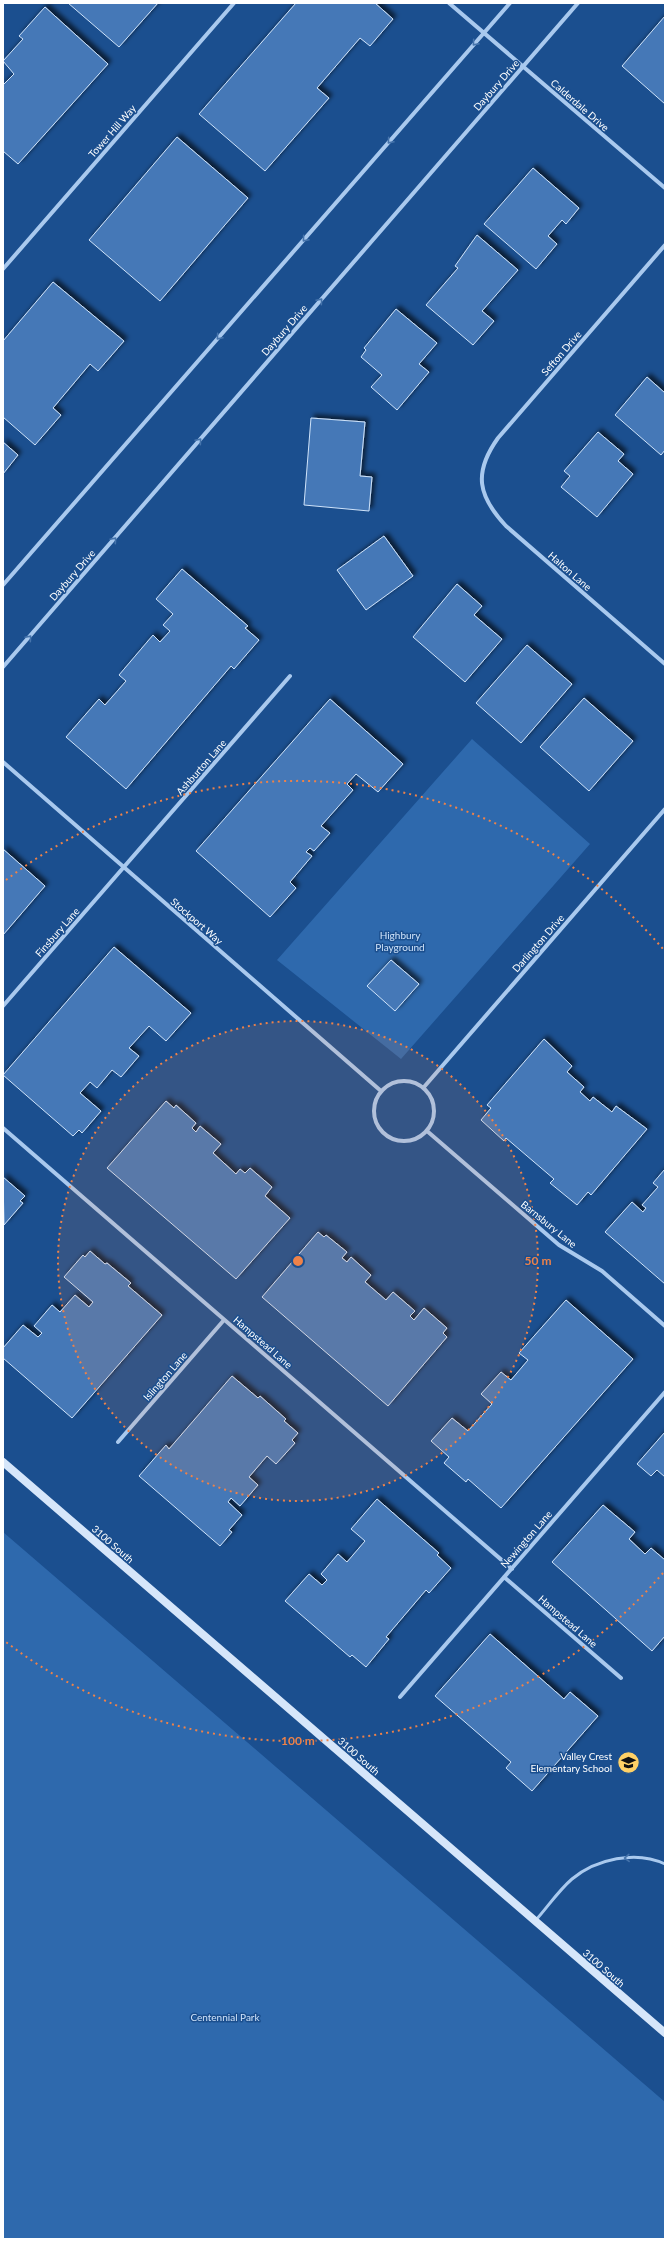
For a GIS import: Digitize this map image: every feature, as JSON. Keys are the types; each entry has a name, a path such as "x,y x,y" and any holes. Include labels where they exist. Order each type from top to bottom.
{"main road":[{"name":"3100 South","path":"3,1462 665,2034"}],"street":[{"name":"Tower Hill Way","path":"3,269 234,3"},
{"name":"Calderdale Drive","path":"449,3 665,188"},
{"path":"3,585 510,3"},
{"name":"Daybury Drive","path":"3,668 578,3"},
{"name":"Sefton Drive","path":"481,478 488,452 498,438 665,245"},
{"name":"Halton Lane","path":"481,478 484,496 493,512 506,526 665,664"},
{"name":"Ashburton Lane","path":"124,867 290,676"},
{"name":"Stockport Way","path":"3,762 381,1091"},
{"name":"Darlington Drive","path":"424,1087 665,809"},
{"name":"Finsbury Lane","path":"3,1006 124,867"},
{"path":"406,1080 424,1087 434,1104 433,1118 427,1131 416,1139 403,1141 390,1138 380,1129 374,1116 374,1103 381,1091 388,1084 406,1080"},
{"name":"Hampstead Lane","path":"3,1128 512,1569"},
{"name":"Barnsbury Lane","path":"427,1131 559,1245 602,1271 665,1326"},
{"name":"Islington Lane","path":"118,1442 224,1320"},
{"name":"Newington Lane","path":"400,1697 665,1392"},
{"name":"Hampstead Lane","path":"504,1577 621,1678"}],"lane":[{"path":"535,1921 572,1880 587,1869 605,1862 623,1858 642,1858 665,1864"}],"green space":[{"name":"Highbury Playground","path":"472,739 590,844 401,1059 277,960"},
{"name":"Centennial Park","path":"3,1532 665,2102 665,2239 3,2239"}],"building":[{"path":"68,3 158,3 119,47"},
{"path":"296,3 375,3 393,19 370,46 360,38 317,88 329,98 265,171 199,114"},
{"path":"45,7 108,64 18,164 3,151 3,83 4,84 14,74 3,61 23,39 19,36"},
{"path":"665,16 665,104 622,66"},
{"path":"177,137 248,198 160,301 89,240"},
{"path":"533,168 579,208 566,224 562,220 548,236 557,244 536,269 484,224"},
{"path":"477,235 518,270 482,311 494,321 473,345 426,305 458,268 455,266"},
{"path":"53,282 124,341 98,371 90,364 53,408 61,415 35,445 3,417 3,341"},
{"path":"396,309 437,343 419,364 429,372 397,410 371,387 382,375 361,357 366,350 364,348"},
{"path":"647,377 665,393 665,450 661,455 615,415"},
{"path":"311,418 365,422 360,476 372,477 369,511 304,505"},
{"path":"598,432 624,454 618,461 633,474 597,517 561,487 570,476 564,471"},
{"path":"3,442 18,455 3,474"},
{"path":"384,536 413,576 366,610 337,570"},
{"path":"182,569 248,626 245,628 259,640 234,669 231,666 126,789 66,737 99,699 105,705 126,681 119,675 153,635 160,642 170,631 163,625 173,614 156,599"},
{"path":"457,584 482,606 474,615 502,639 465,682 413,637"},
{"path":"527,645 572,684 521,743 476,703"},
{"path":"584,698 633,741 589,791 540,747"},
{"path":"330,699 403,764 378,792 356,774 347,784 353,790 321,826 330,833 314,851 310,848 306,852 312,856 290,882 296,888 270,917 196,851"},
{"path":"3,849 45,886 3,935"},
{"path":"114,947 191,1013 166,1041 149,1026 129,1048 139,1056 121,1077 112,1070 97,1088 90,1082 80,1093 101,1111 82,1133 79,1130 73,1136 3,1075"},
{"path":"391,960 419,984 395,1011 367,986"},
{"path":"544,1039 572,1066 567,1072 584,1087 580,1092 590,1101 593,1097 612,1112 616,1106 647,1129 591,1195 588,1192 577,1205 550,1183 554,1179 506,1138 504,1141 481,1120 491,1108 487,1105"},
{"path":"166,1101 174,1108 176,1105 196,1123 192,1128 196,1132 200,1126 221,1144 213,1153 236,1174 240,1169 245,1173 250,1168 272,1187 265,1196 290,1218 236,1279 107,1168"},
{"path":"665,1169 665,1284 605,1232 632,1202 643,1212 646,1208 642,1205 658,1187 653,1183"},
{"path":"3,1177 25,1196 20,1201 23,1203 4,1225"},
{"path":"318,1232 324,1237 326,1235 347,1252 342,1258 347,1262 351,1257 371,1275 365,1282 386,1300 393,1292 415,1311 410,1316 414,1320 424,1308 447,1328 443,1333 447,1337 388,1406 262,1297"},
{"path":"90,1251 131,1283 128,1286 162,1315 72,1418 3,1358 3,1348 23,1325 38,1337 42,1333 34,1326 52,1305 60,1312 75,1295 89,1307 93,1302 64,1277 83,1255 85,1257"},
{"path":"566,1300 633,1359 501,1508 468,1479 466,1482 444,1463 449,1457 431,1441 452,1418 468,1431 492,1404 481,1394 501,1372 511,1380 528,1360 519,1353"},
{"path":"232,1376 258,1398 260,1396 286,1419 284,1421 298,1433 292,1440 295,1443 276,1464 267,1456 249,1477 258,1485 240,1506 231,1498 228,1502 242,1515 229,1530 232,1532 220,1546 139,1476 166,1445 169,1449"},
{"path":"665,1432 665,1477 657,1470 651,1476 637,1464"},
{"path":"377,1499 439,1553 437,1555 451,1568 429,1593 426,1590 386,1637 389,1639 366,1667 352,1655 350,1657 285,1601 309,1574 322,1585 327,1580 321,1574 338,1554 347,1562 365,1541 351,1529"},
{"path":"603,1505 635,1532 629,1539 645,1554 651,1548 665,1560 665,1636 652,1651 552,1562"},
{"path":"490,1634 564,1699 570,1692 598,1716 532,1791 506,1768 511,1762 435,1696"}],"place":[{"name":"Valley Crest Elementary School","path":"628,1762"}]}
